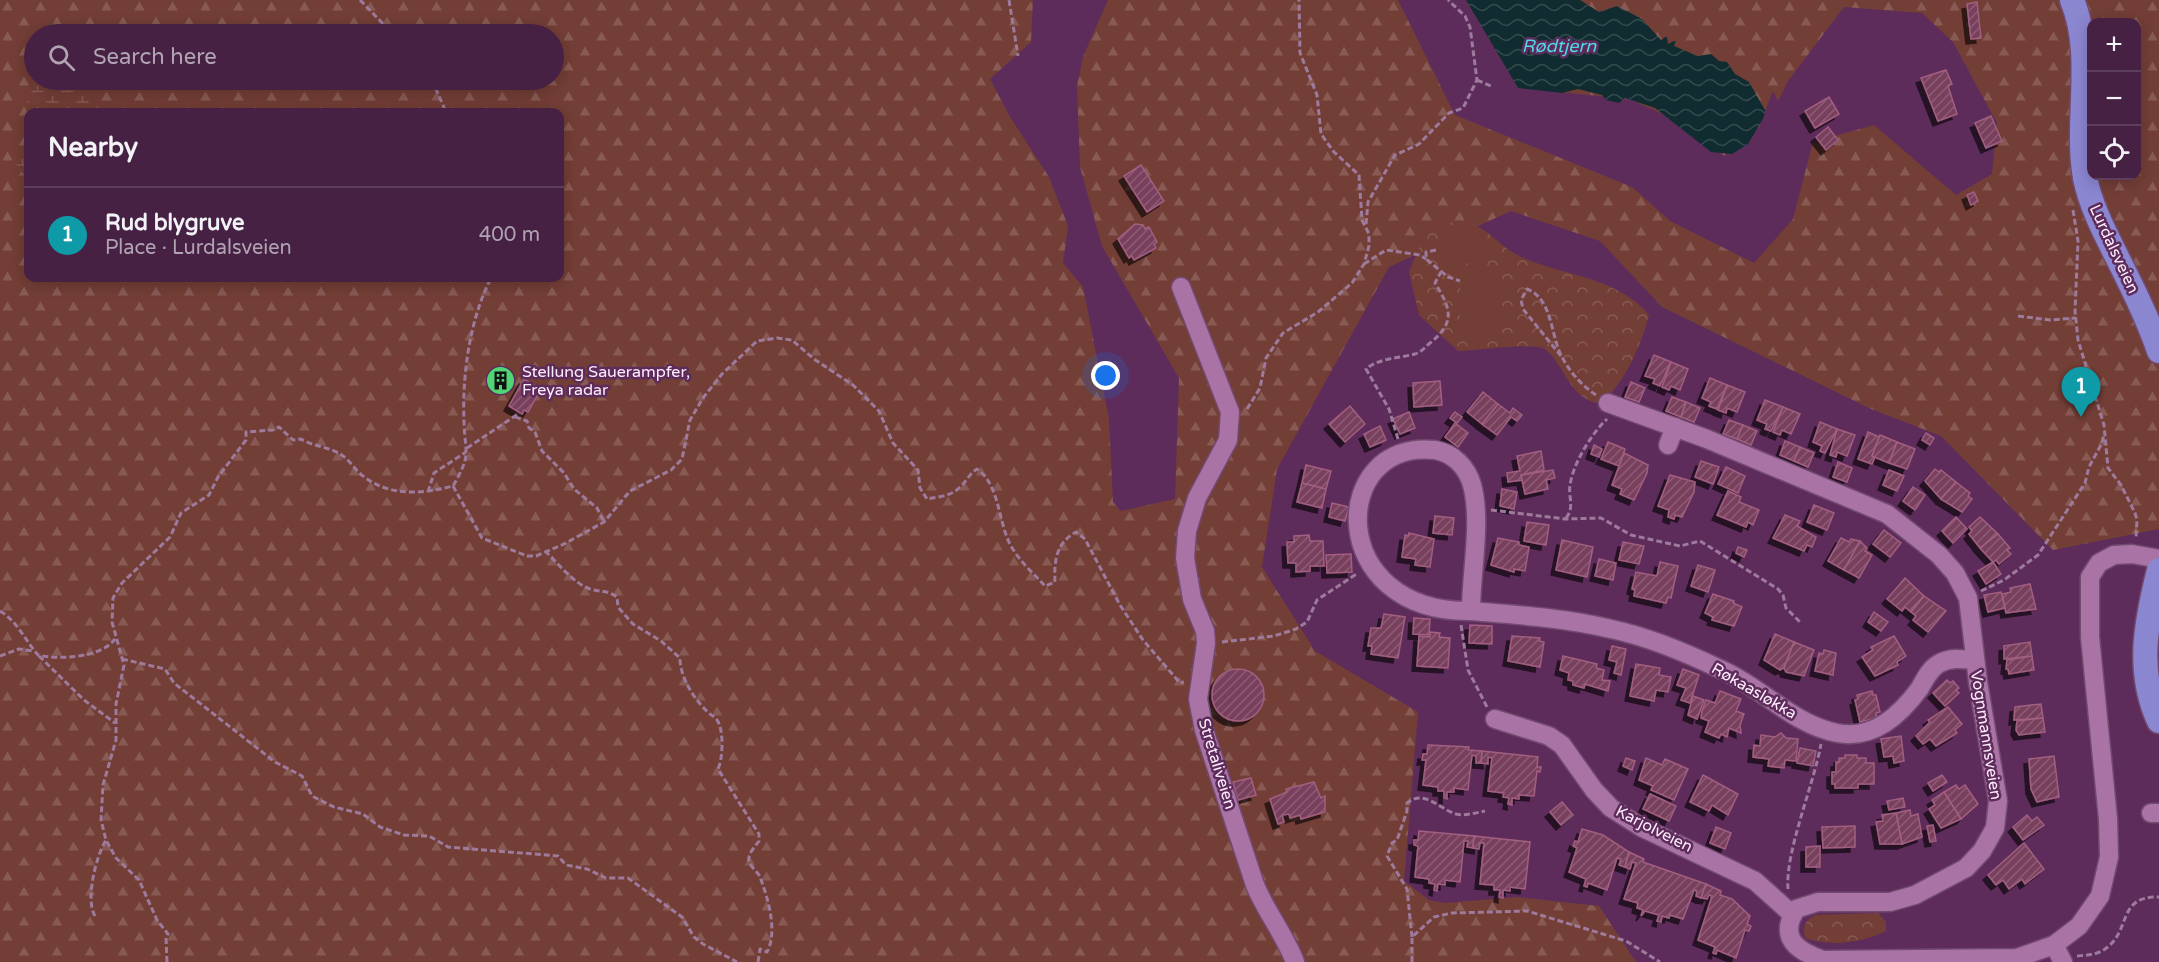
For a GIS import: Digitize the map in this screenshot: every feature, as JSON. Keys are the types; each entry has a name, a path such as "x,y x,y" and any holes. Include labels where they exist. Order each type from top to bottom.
{"main road":[{"name":"Lurdalsveien","path":"2072,0 2082,51 2080,136 2086,180 2096,214 2142,308 2159,351"},
{"path":"2159,569 2148,618 2144,655 2147,684 2159,722"}],"street":[{"name":"Stretaliveien","path":"1181,287 1230,412 1228,440 1197,498 1186,531 1185,558 1192,599 1206,643 1198,699 1204,730 1255,885 1262,903 1288,943 1295,962"},
{"name":"Vognmannsveien","path":"1614,405 1675,427 1887,514 1939,555 1955,573 1968,597 1975,660 1998,801 1995,828 1982,851 1966,868 1916,895 1890,902 1818,902 1795,912"},
{"path":"1668,446 1675,427"},
{"name":"Røkaasløkka","path":"1465,612 1477,508 1472,483 1465,468 1455,458 1433,450 1401,454 1385,463 1373,476 1360,498 1357,529 1360,545 1370,567 1388,585 1411,600 1434,608 1465,612 1577,622 1641,638 1725,671 1812,725 1826,730 1853,734 1885,725 1902,710 1936,665 1952,660 1975,660"},
{"path":"1795,912 1788,924 1794,945 1807,954 1823,960 2017,958 2059,955 2070,934 2087,916 2100,896 2106,878 2110,839 2088,591 2093,570 2099,563 2114,555 2132,554 2159,569"},
{"name":"Karjolveien","path":"1495,720 1549,735 1562,745 1594,790 1611,808 1641,827 1755,881 1795,912"}],"path":[{"path":"360,0 383,24"},
{"path":"1009,0 1018,56"},
{"path":"1299,0 1300,53 1317,95 1321,134 1334,152 1359,174 1359,200 1362,220 1366,226"},
{"path":"1244,414 1260,388 1266,358 1283,333 1318,312 1352,283 1364,264 1369,246 1366,226 1368,202 1395,155 1419,144 1449,113 1463,108 1477,80 1470,27 1466,16 1448,0"},
{"path":"1477,80 1491,86"},
{"path":"436,90 444,108"},
{"path":"2078,241 2075,270 2078,340 2104,428 2108,468 2121,484 2137,520 2132,554"},
{"path":"1364,264 1386,250 1420,255 1448,277 1460,281"},
{"path":"1426,259 1426,252 1436,250"},
{"path":"1401,454 1389,409 1366,369 1385,361 1417,354 1445,330 1449,313 1435,283 1442,272"},
{"path":"167,962 166,938 168,934 157,920 139,880 116,858 106,840 101,820 103,785 116,740 115,723 123,665 112,622 113,597 122,584 170,537 181,513 209,495 218,477 246,440 246,432 273,430 279,427 293,440 301,439 308,443 318,444 343,456 362,476 392,491 428,492 453,486 466,462 464,420 473,320 489,282"},
{"path":"1561,356 1546,305 1541,297 1527,289 1521,300 1523,309 1577,380 1614,405 1580,460 1570,486 1571,502 1569,514 1565,519"},
{"path":"2018,316 2050,320 2076,318"},
{"path":"453,486 482,538 527,556 588,533 604,522 630,491 671,470 682,459 690,420 722,374 757,341 777,338 792,340 814,359 853,385 879,411 893,443 918,470 921,488 927,499 960,489 977,468 986,475 1003,518 1008,542 1045,586 1055,582 1054,564 1060,545 1076,532 1085,539 1120,605 1143,640 1180,683 1201,678"},
{"path":"428,492 434,473 516,416 527,421 529,428 536,432 542,451 564,473 574,489 597,508 604,522"},
{"path":"1968,597 2004,580 2038,555 2085,483 2089,467 2102,443 2104,428"},
{"path":"1477,508 1565,519 1601,518 1631,534 1680,546 1700,541 1778,589 1783,595 1786,608 1801,623"},
{"path":"545,551 578,583 591,589 607,590 617,597 618,607 633,624 661,641 680,658 680,669 688,687 719,722 722,762 718,770 759,834 759,841 749,855 749,862 759,875 769,907 772,944 767,952 760,950 758,962"},
{"path":"1206,643 1274,636 1296,629 1307,622 1317,600 1370,567"},
{"path":"0,611 14,621 38,655 84,699 115,723"},
{"path":"1465,612 1468,670 1495,720"},
{"path":"38,655 66,658 93,653 104,650 116,638"},
{"path":"0,656 19,649 34,651"},
{"path":"122,659 165,669 174,683 275,762 302,776 312,796 327,804 363,814 404,836 429,836 448,847 558,856 566,865 587,869 606,878 628,878 682,917 694,937 703,944 737,962"},
{"path":"1795,912 1788,896 1787,883 1796,836 1816,775 1826,730"},
{"path":"1412,962 1407,889 1387,856 1400,833 1407,811 1407,803 1412,799 1424,798 1458,815 1485,811"},
{"path":"95,916 91,910 93,878 99,850 106,840"},
{"path":"2059,955 2091,955 2105,949 2119,931 2133,903 2141,897 2159,897"},
{"path":"1412,937 1434,917 1452,913 1527,911 1626,941 1660,962"}],"green space":[{"path":"0,0 1033,0 1031,42 990,79 1010,117 1049,177 1068,226 1063,263 1083,287 1109,419 1113,502 1121,511 1175,499 1179,378 1102,246 1080,167 1077,86 1083,57 1108,0 1398,0 1455,115 1632,187 1670,221 1754,263 1793,219 1813,142 1874,125 1956,195 1992,174 1997,123 1953,42 1922,13 1844,7 1788,81 1778,101 1773,91 1759,127 1727,144 1725,156 1665,115 1629,99 1518,88 1466,0 2159,0 2159,529 2053,550 1941,436 1871,409 1662,307 1600,241 1511,211 1389,267 1277,469 1262,567 1315,651 1418,712 1404,881 1429,900 1445,903 1517,897 1599,906 1636,962 0,962"},
{"path":"29,90 85,90 102,108 29,108 26,99"},
{"path":"24,144 24,175 14,162"},
{"path":"1463,221 1482,229 1521,257 1606,285 1622,293 1636,302 1649,315 1631,363 1618,385 1601,404 1582,396 1553,357 1540,347 1518,346 1458,351 1419,315 1409,272 1423,238 1448,223"},
{"path":"1471,227 1486,251 1451,273 1436,249"},
{"path":"1460,272 1501,272 1501,337 1460,337"},
{"path":"1878,913 1886,922 1886,931 1876,935 1857,941 1836,943 1805,938 1805,924 1815,915"}],"water":[{"name":"Rødtjern","path":"1466,0 1580,0 1599,12 1617,6 1642,19 1661,40 1667,36 1668,44 1676,40 1674,46 1698,56 1711,54 1719,61 1727,62 1735,74 1749,82 1765,110 1764,117 1748,144 1732,154 1711,152 1655,108 1625,98 1619,103 1606,100 1602,95 1578,89 1562,93 1518,88"}],"building":[{"path":"1977,2 1981,38 1971,39 1967,4"},
{"path":"1946,70 1952,84 1948,86 1957,114 1938,121 1921,78"},
{"path":"1829,97 1839,114 1815,128 1805,111"},
{"path":"1991,116 2002,141 1986,148 1975,123"},
{"path":"1828,127 1838,140 1826,150 1816,137"},
{"path":"1141,165 1164,201 1147,212 1124,176"},
{"path":"1974,192 1978,201 1971,205 1967,195"},
{"path":"1135,224 1143,225 1145,229 1149,227 1157,242 1154,244 1156,248 1134,260 1132,256 1129,258 1118,239"},
{"path":"1654,355 1671,362 1660,386 1653,383 1655,379 1645,376"},
{"path":"1671,362 1688,369 1680,390 1671,386 1669,390 1662,387"},
{"name":"Stellung Sauerampfer, Freya radar","path":"501,376 505,377 505,385 501,386 497,385 496,381 497,377"},
{"path":"1710,378 1727,385 1717,409 1709,406 1711,402 1702,398"},
{"path":"524,379 541,389 528,412 524,410 522,414 509,406"},
{"path":"1440,381 1442,405 1414,407 1413,383"},
{"path":"1631,382 1645,388 1639,402 1625,397"},
{"path":"1727,385 1745,392 1737,412 1727,408 1726,413 1718,410"},
{"path":"1483,392 1498,404 1482,424 1467,412"},
{"path":"1672,397 1686,402 1681,417 1666,411"},
{"path":"1765,400 1783,407 1771,431 1765,429 1767,424 1757,420"},
{"path":"1686,402 1700,408 1694,422 1681,417"},
{"path":"1498,404 1510,413 1513,408 1522,415 1517,421 1511,417 1497,435 1482,424"},
{"path":"1350,406 1365,424 1345,442 1329,424"},
{"path":"1783,407 1800,414 1791,434 1782,430 1780,435 1773,432"},
{"path":"1409,412 1415,428 1400,434 1393,419"},
{"path":"1455,412 1462,417 1457,423 1450,418"},
{"path":"1729,420 1743,425 1737,439 1723,434"},
{"path":"1820,422 1837,429 1825,453 1820,451 1822,446 1813,442"},
{"path":"1455,423 1468,433 1458,447 1445,437"},
{"path":"1743,425 1757,431 1751,445 1737,439"},
{"path":"1380,426 1386,440 1370,447 1364,434"},
{"path":"1837,429 1855,435 1847,456 1837,452 1836,457 1830,455"},
{"path":"1868,432 1879,437 1872,456 1875,457 1872,464 1858,459"},
{"path":"1926,433 1934,438 1930,445 1922,440"},
{"path":"1880,435 1897,442 1889,463 1872,456"},
{"path":"1785,441 1800,447 1794,461 1780,455"},
{"path":"1608,442 1625,449 1619,466 1601,459"},
{"path":"1897,442 1915,449 1907,469 1889,463"},
{"path":"1594,445 1602,449 1599,457 1591,454"},
{"path":"1800,447 1814,453 1808,467 1794,461"},
{"path":"1541,451 1544,470 1521,475 1522,480 1508,482 1507,473 1520,471 1517,456"},
{"path":"1624,453 1648,465 1647,473 1634,500 1620,494 1622,489 1612,485"},
{"path":"1701,461 1719,467 1713,484 1695,477"},
{"path":"1838,462 1852,468 1847,482 1833,477"},
{"path":"1306,465 1331,471 1326,489 1302,483"},
{"path":"1726,467 1745,476 1738,493 1718,484"},
{"path":"1935,469 1939,472 1941,470 1956,482 1941,499 1925,481"},
{"path":"1553,470 1555,478 1546,480 1548,489 1525,494 1521,475"},
{"path":"1889,470 1904,476 1897,491 1883,485"},
{"path":"1670,475 1695,482 1694,492 1682,517 1675,515 1674,519 1668,517 1669,510 1658,506"},
{"path":"1956,482 1970,493 1968,496 1972,499 1962,512 1941,499"},
{"path":"1302,483 1326,489 1322,508 1297,502"},
{"path":"1913,487 1925,495 1915,510 1903,501"},
{"path":"1502,489 1517,492 1514,509 1500,506"},
{"path":"1728,491 1741,497 1739,502 1759,510 1753,525 1748,522 1746,527 1717,515"},
{"path":"1332,503 1349,507 1345,521 1329,517"},
{"path":"1814,505 1834,513 1827,530 1807,522"},
{"path":"1785,515 1800,521 1797,526 1816,537 1812,547 1807,545 1804,551 1773,538"},
{"path":"1435,516 1454,518 1452,535 1433,533"},
{"path":"1956,517 1967,529 1953,543 1942,531"},
{"path":"1980,517 1998,534 1980,548 1969,534 1972,531 1969,527"},
{"path":"1527,522 1549,525 1546,545 1524,541"},
{"path":"1884,530 1901,543 1890,557 1873,544"},
{"path":"1409,533 1434,539 1430,567 1415,565 1416,559 1402,557 1405,535 1408,536"},
{"path":"1998,534 2010,548 2007,550 2011,554 1999,564 1996,560 1993,562 1980,548"},
{"path":"1309,535 1310,541 1323,541 1324,566 1310,566 1310,571 1296,572 1296,563 1288,563 1287,542 1294,542 1294,536"},
{"path":"1498,538 1519,542 1519,545 1529,547 1525,571 1514,569 1514,572 1491,565"},
{"path":"1841,538 1849,542 1851,539 1860,541 1844,570 1828,561"},
{"path":"1562,540 1593,547 1587,577 1556,570"},
{"path":"1860,541 1867,548 1865,551 1872,555 1859,578 1844,570"},
{"path":"1623,542 1644,546 1639,564 1619,560"},
{"path":"1738,547 1747,550 1744,557 1736,553"},
{"path":"1351,554 1352,572 1327,573 1326,555"},
{"path":"1599,559 1616,563 1613,580 1595,576"},
{"path":"1660,562 1678,566 1671,598 1668,597 1666,603 1634,596 1635,590 1632,589 1636,572 1657,576"},
{"path":"1993,562 2001,574 1986,584 1978,571"},
{"path":"1698,565 1715,570 1708,592 1691,586"},
{"path":"1905,578 1924,596 1911,612 1905,607 1902,611 1887,599"},
{"path":"2030,584 2036,609 2006,613 2002,594 2011,592 2010,588"},
{"path":"2001,592 2005,608 1988,612 1984,595"},
{"path":"1713,594 1734,601 1733,603 1742,607 1734,626 1712,620 1713,617 1705,613"},
{"path":"1924,596 1946,611 1928,632 1913,620 1916,616 1911,612"},
{"path":"1874,612 1888,622 1881,631 1868,622"},
{"path":"1384,614 1405,617 1398,658 1371,654 1372,646 1368,646 1371,628 1381,628"},
{"path":"1414,618 1430,619 1429,635 1413,634"},
{"path":"1470,625 1492,626 1492,644 1469,643"},
{"path":"1430,632 1440,633 1439,637 1450,638 1448,668 1417,666 1419,636 1430,637"},
{"path":"1775,634 1794,642 1784,668 1780,670 1764,660"},
{"path":"1512,636 1540,638 1539,641 1544,642 1540,667 1508,661"},
{"path":"1894,636 1906,656 1897,662 1898,665 1875,676 1862,657 1873,650 1871,647"},
{"path":"1794,642 1814,650 1804,676 1786,672 1784,668"},
{"path":"2030,642 2032,656 2004,659 2004,646"},
{"path":"1612,646 1626,649 1621,675 1614,673 1617,662 1609,660"},
{"path":"1824,650 1836,653 1833,675 1815,671 1819,653 1823,654"},
{"path":"1563,656 1597,664 1596,668 1604,670 1602,680 1610,681 1608,691 1585,684 1584,688 1573,685 1573,681 1568,680 1569,673 1560,670"},
{"path":"2032,656 2034,670 2009,674 2006,669 2007,660"},
{"path":"1636,664 1660,668 1659,675 1671,677 1668,692 1656,690 1654,701 1630,696"},
{"path":"1238,669 1248,671 1256,677 1262,685 1264,695 1262,705 1256,713 1248,719 1238,721 1228,719 1220,713 1214,705 1212,695 1214,685 1220,677 1228,671"},
{"path":"1683,669 1699,675 1690,703 1681,700 1686,688 1677,685"},
{"path":"1947,680 1950,683 1953,681 1959,688 1956,690 1959,693 1945,706 1933,693"},
{"path":"1720,691 1741,699 1736,711 1744,714 1740,725 1741,733 1729,728 1727,737 1721,734 1719,738 1705,732 1709,721 1701,718 1706,700 1715,703"},
{"path":"1872,691 1873,695 1876,695 1880,712 1876,713 1877,718 1860,722 1855,700 1858,699 1857,695"},
{"path":"1693,696 1704,700 1697,719 1688,715"},
{"path":"2041,704 2043,718 2014,720 2015,707"},
{"path":"1948,707 1962,724 1955,730 1957,733 1936,746 1930,739 1923,744 1916,736 1930,722 1928,720"},
{"path":"2043,718 2045,732 2019,735 2016,730 2017,721"},
{"path":"1781,733 1786,738 1798,739 1796,761 1785,760 1784,768 1768,766 1769,759 1753,757 1754,745 1760,746 1761,735 1775,737"},
{"path":"1901,736 1904,761 1894,763 1893,756 1884,757 1881,739"},
{"path":"1428,745 1469,747 1468,750 1482,751 1481,763 1476,763 1476,756 1472,755 1468,790 1454,788 1454,792 1447,792 1447,799 1444,798 1444,791 1438,791 1438,787 1423,785 1426,760 1422,760 1423,754 1427,754"},
{"path":"1800,748 1816,751 1813,766 1797,763"},
{"path":"1482,751 1538,757 1537,767 1541,767 1540,772 1537,771 1534,796 1519,795 1519,799 1512,798 1512,805 1508,804 1509,798 1503,797 1504,793 1488,791 1492,758 1488,757 1488,764 1481,763"},
{"path":"1845,755 1857,755 1857,758 1866,758 1866,763 1874,763 1874,784 1858,784 1858,788 1835,788 1835,784 1832,784 1832,772 1836,772 1836,762 1839,762 1839,758 1845,758"},
{"path":"2054,756 2059,797 2037,802 2031,789 2029,759"},
{"path":"1626,758 1635,761 1632,770 1623,766"},
{"path":"1646,758 1662,765 1665,759 1688,769 1674,800 1651,790 1653,786 1639,780"},
{"path":"1703,775 1738,794 1728,815 1712,805 1709,811 1690,802"},
{"path":"1942,775 1947,782 1933,791 1928,783"},
{"path":"1251,778 1256,795 1238,800 1233,782"},
{"path":"1314,782 1321,798 1325,796 1325,812 1301,819 1300,815 1290,818 1289,814 1282,815 1284,822 1278,824 1270,799 1287,792 1286,789"},
{"path":"1956,785 1959,789 1965,785 1978,804 1961,819 1944,792"},
{"path":"1944,792 1961,819 1941,828 1929,809 1935,805 1932,800"},
{"path":"1650,794 1676,806 1669,821 1643,809"},
{"path":"1903,798 1905,807 1889,810 1887,801"},
{"path":"1562,802 1573,815 1561,825 1550,812"},
{"path":"1910,810 1911,816 1918,814 1922,837 1902,844 1896,813"},
{"path":"1896,813 1902,844 1880,844 1876,822 1883,821 1882,815"},
{"path":"2027,815 2032,821 2037,817 2044,825 2023,840 2013,827"},
{"path":"1933,825 1936,841 1930,842 1927,826"},
{"path":"1855,826 1855,847 1823,848 1822,827"},
{"path":"1716,827 1731,833 1725,849 1710,843"},
{"path":"1582,829 1603,835 1629,852 1625,867 1619,865 1621,859 1617,858 1607,890 1588,883 1587,887 1584,886 1586,879 1569,872 1577,848 1573,846 1575,841 1578,842"},
{"path":"1419,831 1474,836 1473,848 1467,847 1468,841 1464,841 1460,882 1445,880 1445,885 1438,884 1437,891 1434,890 1435,884 1429,883 1429,879 1415,877 1418,846 1414,845 1414,840 1418,840"},
{"path":"1474,836 1530,842 1525,889 1510,887 1510,891 1503,890 1503,898 1499,897 1500,890 1494,890 1494,885 1480,884 1484,843 1480,843 1479,849 1473,848"},
{"path":"2024,843 2044,869 2025,884 2022,879 2009,889 2003,880 1996,885 1988,875"},
{"path":"1820,846 1820,867 1806,867 1806,847"},
{"path":"1629,852 1644,859 1643,862 1706,884 1701,898 1696,896 1697,891 1694,890 1683,919 1670,915 1669,918 1662,916 1661,922 1657,921 1659,915 1645,911 1641,916 1643,910 1637,908 1638,903 1624,899 1636,863 1632,862 1630,869 1625,867"},
{"path":"1706,884 1721,891 1720,895 1732,899 1750,916 1747,924 1751,926 1749,931 1745,930 1736,958 1717,950 1716,954 1713,953 1715,947 1698,940 1712,896 1709,895 1707,899 1701,898"}],"place":[{"name":"Stellung Sauerampfer, Freya radar","path":"501,381"},
{"name":"Rud blygruve","path":"2081,417"}]}
